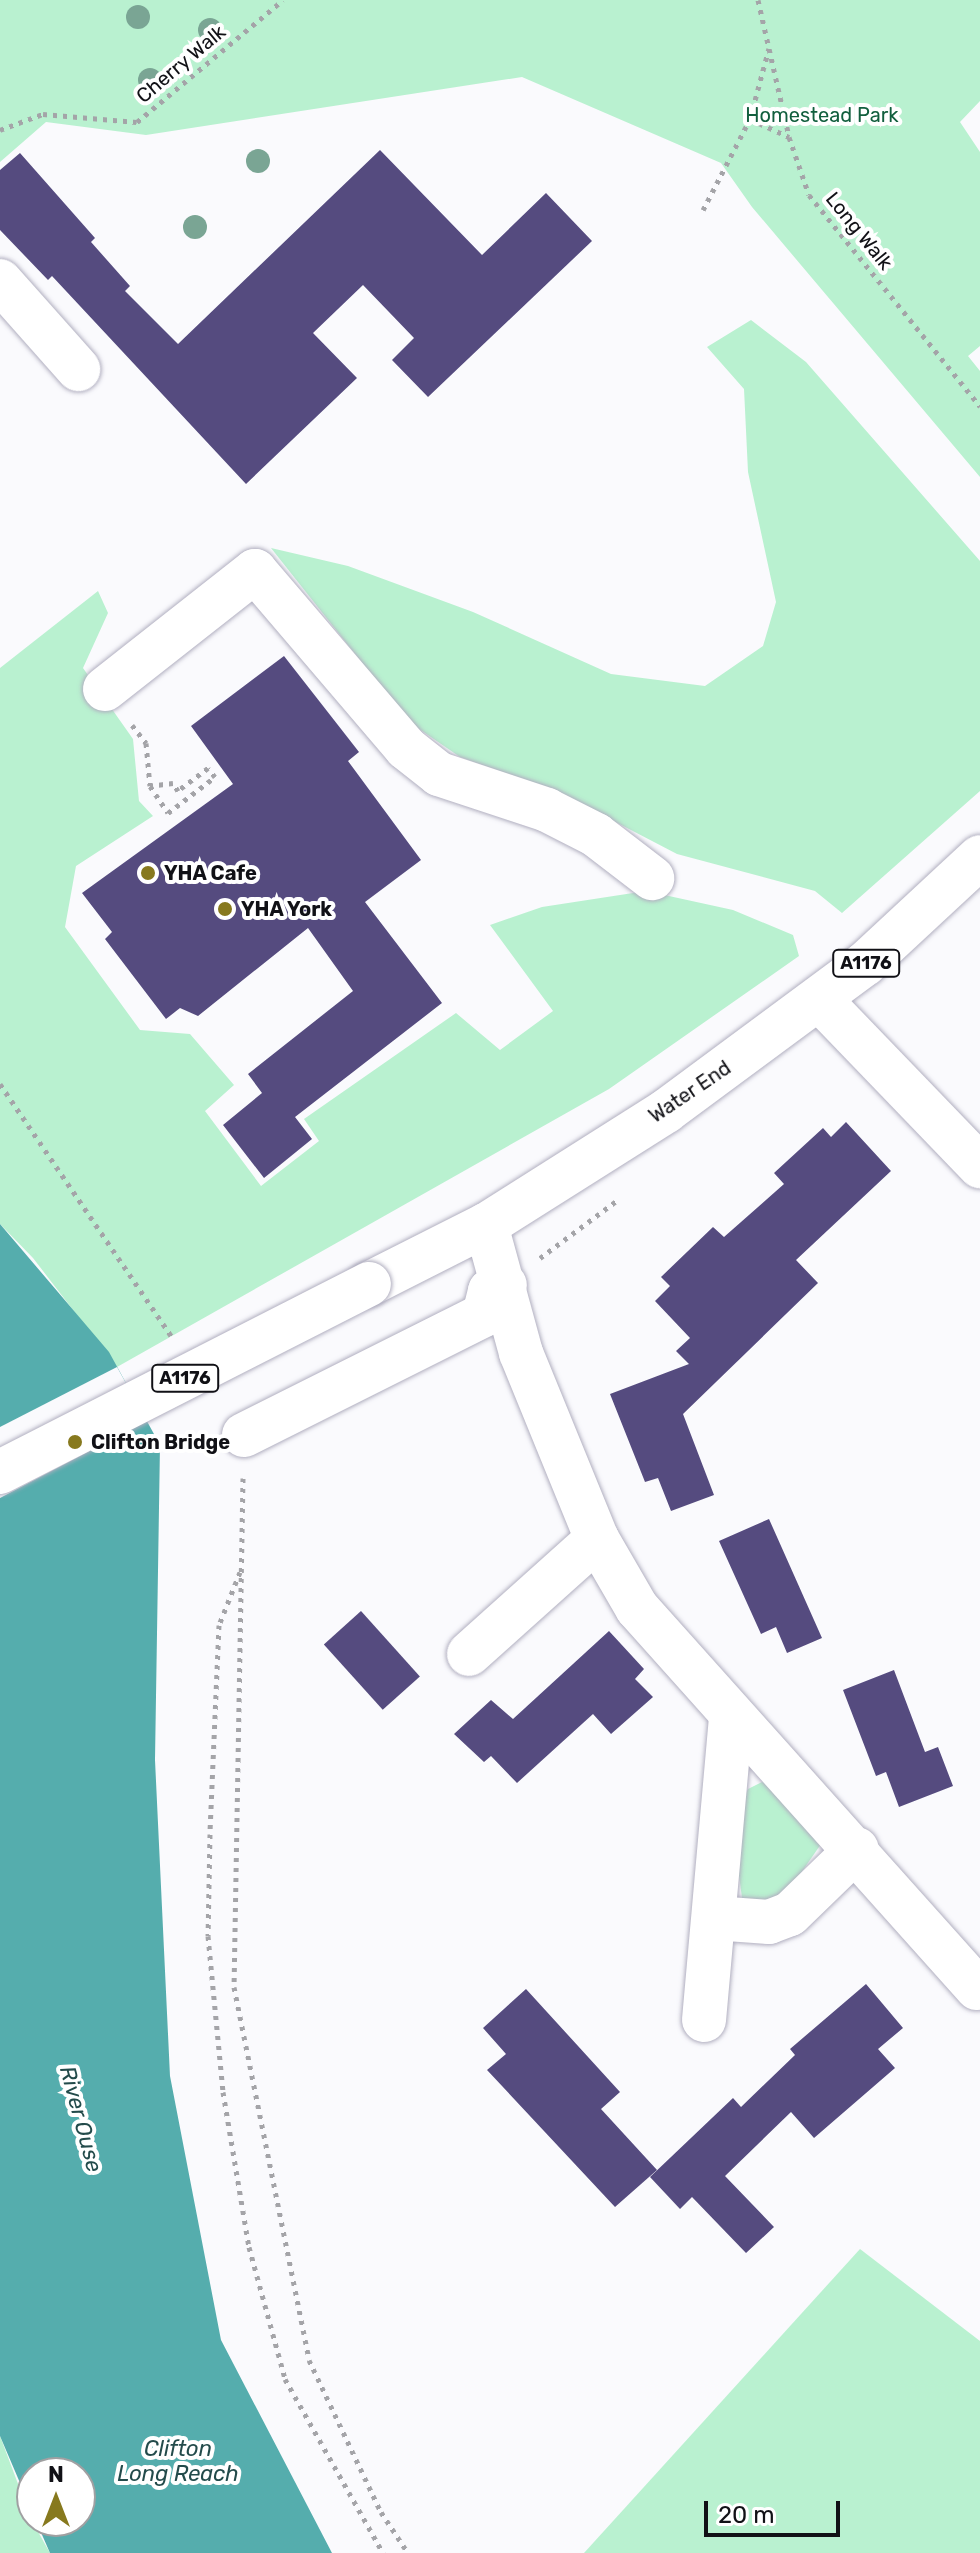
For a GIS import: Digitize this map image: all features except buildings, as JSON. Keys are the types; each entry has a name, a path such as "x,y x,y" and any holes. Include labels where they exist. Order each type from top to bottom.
{"street":[{"path":"0,281 78,369"},
{"path":"105,689 255,571 406,748 439,774 547,810 596,835 652,878"},
{"name":"Water End","path":"0,1472 486,1225 666,1111 820,1000 980,857"},
{"path":"820,1000 980,1166"},
{"path":"486,1225 505,1285 521,1353 597,1539 637,1608 731,1715 857,1849 977,1988"},
{"path":"244,1435 484,1315 490,1291 505,1285"},
{"path":"469,1654 597,1539"},
{"path":"704,2020 731,1715"},
{"path":"714,1918 769,1922 790,1914 857,1849"}],"path":[{"name":"Cherry Walk","path":"0,130 43,114 137,122 283,0"},
{"name":"Long Walk","path":"758,0 789,137 809,195 980,406"},
{"path":"703,210 750,119 770,43"},
{"path":"750,119 789,137"},
{"path":"105,689 146,743 150,786 168,813 215,777 208,768 178,791 173,783 150,786"},
{"path":"0,1084 141,1287"},
{"path":"505,1285 632,1189"},
{"path":"244,1435 234,1987 309,2360 381,2512 408,2553"},
{"path":"241,1569 219,1625 211,1820 208,1936 223,2092 249,2247 285,2379 383,2553"}],"green space":[{"name":"Homestead Park","path":"0,0 980,0 980,101 960,122 980,152 980,346 968,356 980,371 980,477 752,207 721,163 522,77 146,135 46,122 0,162"},
{"path":"751,320 806,362 980,561 980,791 842,913 815,891 677,854 558,792 460,757 409,722 271,548 348,566 473,612 611,674 705,686 763,646 776,602 748,472 744,389 707,347"},
{"path":"98,591 108,613 83,668 133,739 139,801 153,816 76,866 65,927 140,1030 190,1034 234,1085 205,1111 261,1186 319,1141 304,1119 456,1013 500,1050 553,1011 490,925 542,907 646,891 733,910 793,935 799,956 609,1089 117,1367 33,1258 0,1224 0,668"},
{"path":"762,1782 777,1788 821,1844 781,1902 759,1906 742,1898 739,1875 741,1803 748,1789"},
{"path":"860,2249 980,2341 980,2553 584,2553"},
{"path":"0,2436 16,2478 16,2537 41,2537 50,2553 0,2553"}],"water":[{"path":"0,1224 109,1352 160,1445 155,1760 170,2076 221,2340 332,2553 50,2553 43,2537 96,2537 96,2457 16,2457 16,2474 0,2436"}],"pier":[{"name":"Clifton Bridge","path":"117,1367 147,1421 0,1498 0,1427"}],"place":[{"name":"YHA Cafe","path":"148,873"},
{"name":"YHA York","path":"225,909"},
{"name":"Clifton Bridge","path":"75,1442"}],"water label":[{"name":"River Ouse","path":"81,2119"},
{"name":"Clifton Long Reach","path":"178,2460"}]}
